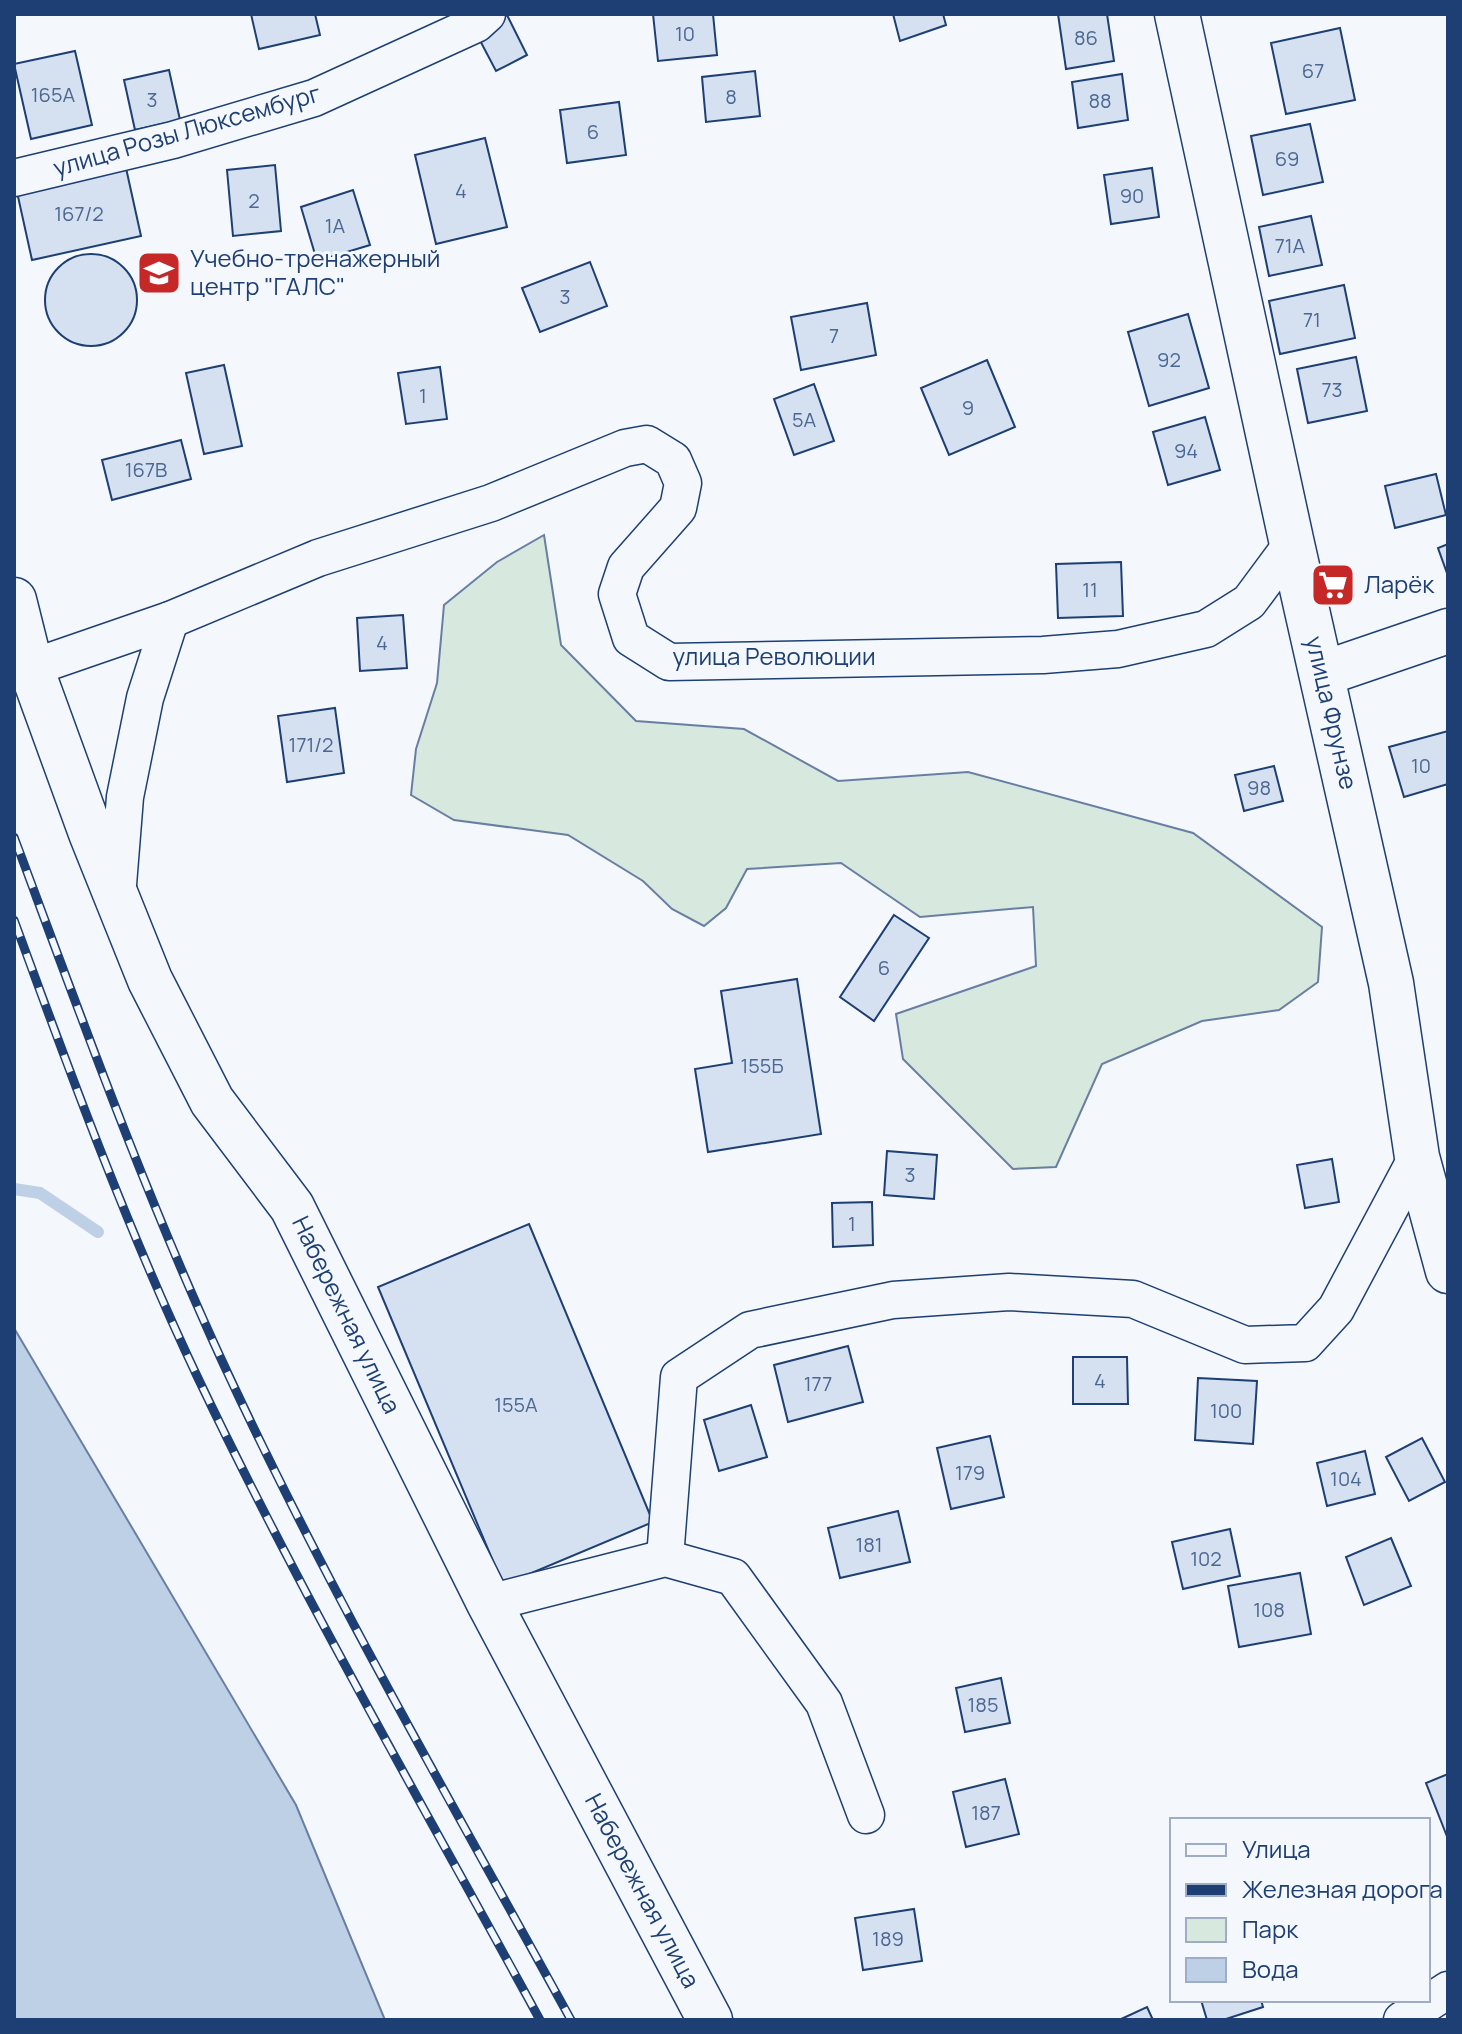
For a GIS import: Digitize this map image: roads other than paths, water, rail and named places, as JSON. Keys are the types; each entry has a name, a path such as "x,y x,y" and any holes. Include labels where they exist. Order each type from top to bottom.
{"street":[{"name":"улица Розы Люксембург","path":"14,178 173,140 314,98 476,24 487,14"},
{"name":"улица Фрунзе","path":"1177,14 1391,983 1417,1157 1448,1271"},
{"name":"улица Революции","path":"31,668 170,620 318,558 491,503 625,448 647,444 673,460 683,483 678,508 626,567 617,594 631,638 669,662 1043,655 1118,649 1206,629 1249,602 1292,544"},
{"name":"Набережная улица","path":"14,600 31,668 150,980 212,1101 292,1207 489,1603 710,2020"},
{"path":"117,898 125,797 145,698 170,620"},
{"path":"1322,674 1448,631"},
{"path":"665,1558 679,1377 750,1330 893,1300 1009,1292 1133,1299 1245,1345 1305,1343 1336,1309 1417,1157"},
{"path":"489,1603 665,1558 733,1577 824,1703 866,1815"},
{"path":"1430,2002 1448,1990"},
{"path":"1402,2020 1430,2002"}],"water":[{"path":"14,1328 296,1805 385,2020 14,2020"}],"waterway":[{"path":"14,1189 40,1193 98,1232"}],"railway":[{"path":"14,837 140,1168 223,1363 347,1613 571,2020"},
{"path":"14,920 123,1207 197,1376 321,1620 540,2020"}],"place":[{"name":"Учебно-тренажерный центр \"ГАЛС\"","path":"159,273"},
{"name":"Ларёк","path":"1333,585"}]}
